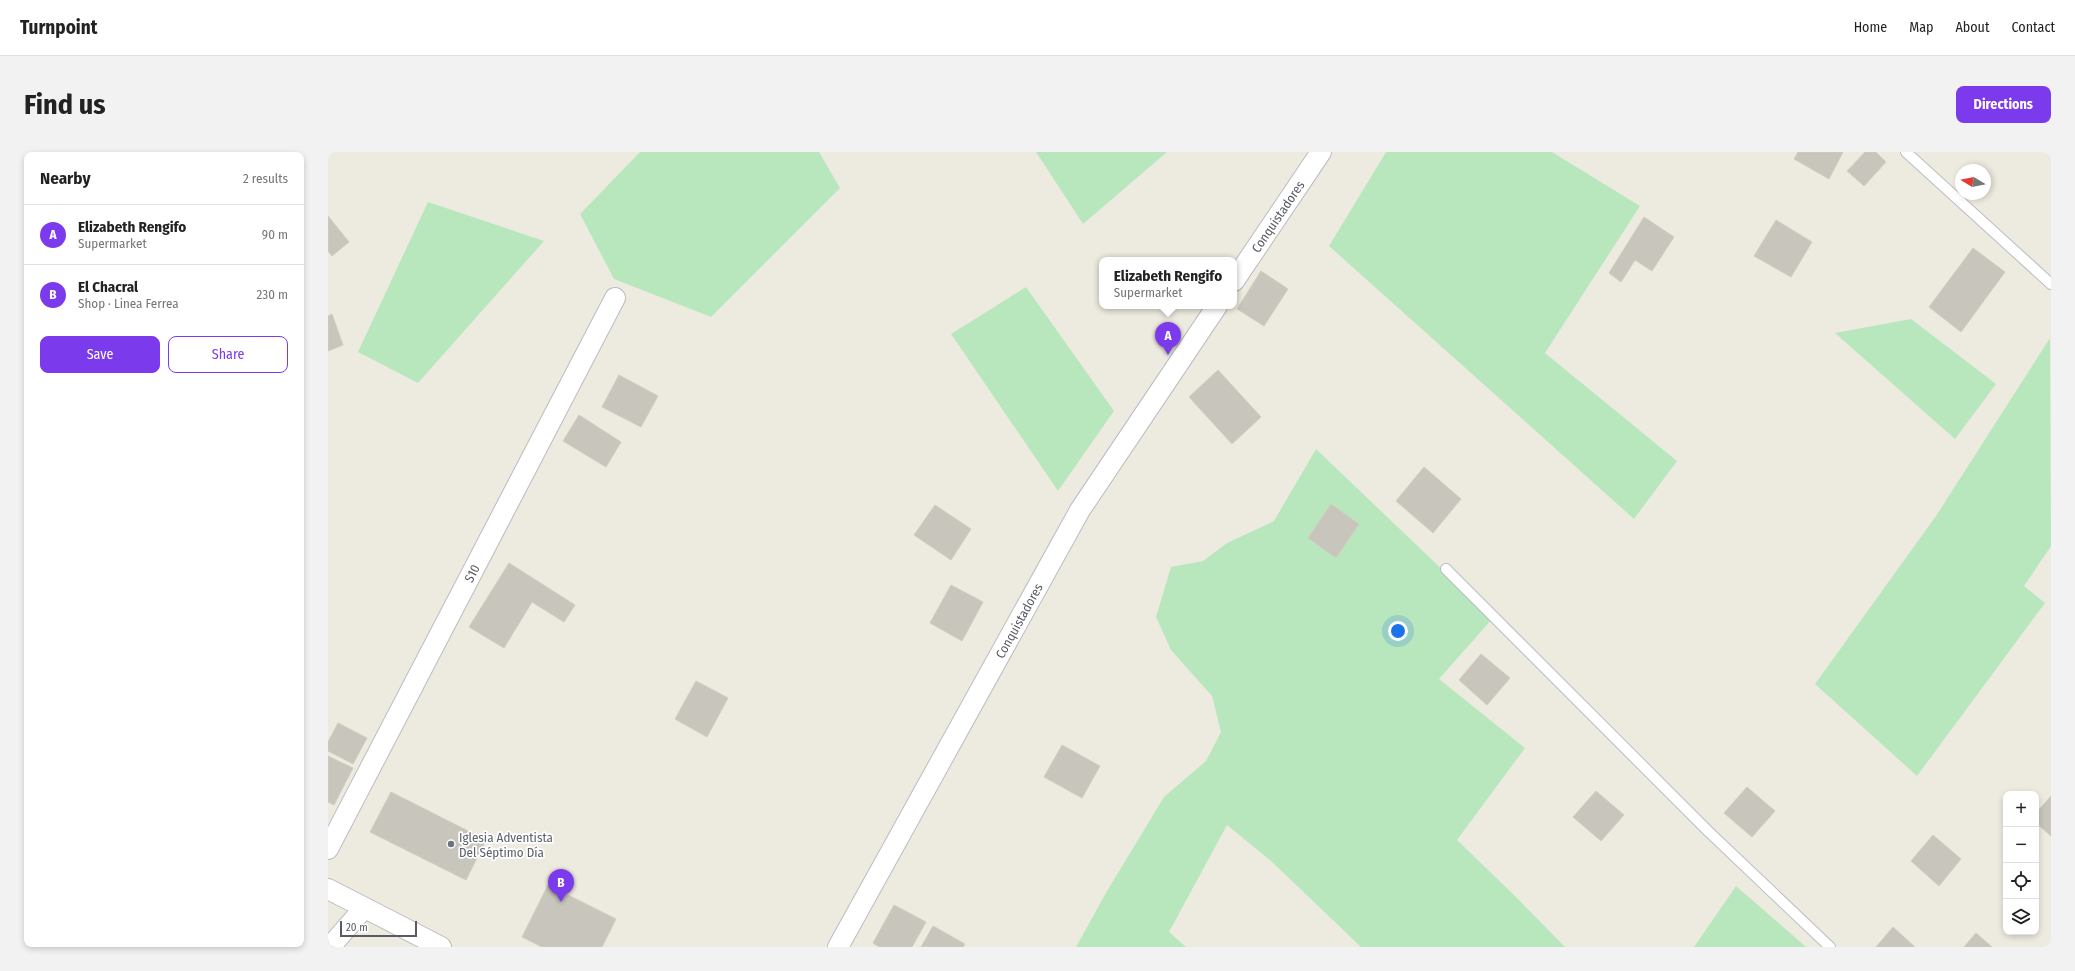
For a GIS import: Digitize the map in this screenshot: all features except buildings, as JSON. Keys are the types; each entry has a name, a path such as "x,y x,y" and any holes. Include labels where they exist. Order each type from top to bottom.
{"street":[{"name":"Conquistadores","path":"1237,277 1321,152"},
{"name":"S10","path":"328,849 615,298"},
{"name":"Conquistadores","path":"838,947 1080,510 1215,309"},
{"path":"328,889 441,947"},
{"path":"330,947 364,908"}],"lane":[{"path":"1906,152 2051,284"},
{"path":"1446,569 1709,832 1830,947"}],"green space":[{"path":"640,152 819,152 840,188 711,317 614,279 580,214"},
{"path":"1036,152 1167,152 1083,224"},
{"path":"1386,152 1552,152 1640,206 1545,353 1677,461 1634,519 1329,246"},
{"path":"428,202 544,241 418,383 358,352"},
{"path":"1026,287 1114,411 1058,491 951,334"},
{"path":"1911,319 1996,384 1955,439 1835,333"},
{"path":"2050,338 2051,546 2024,586 2045,603 1917,776 1815,684 1936,516"},
{"path":"1316,449 1493,618 1439,679 1525,748 1457,840 1565,947 1361,947 1271,861 1227,825 1169,932 1186,947 1076,947 1107,891 1164,797 1206,761 1221,732 1212,696 1171,650 1156,617 1171,567 1203,561 1227,543 1274,521"},
{"path":"1736,886 1806,947 1694,947"}],"place":[{"name":"Elizabeth Rengifo","path":"1168,355"},
{"name":"Iglesia Adventista Del Séptimo Día","path":"451,844"},
{"name":"El Chacral","path":"561,902"}]}
